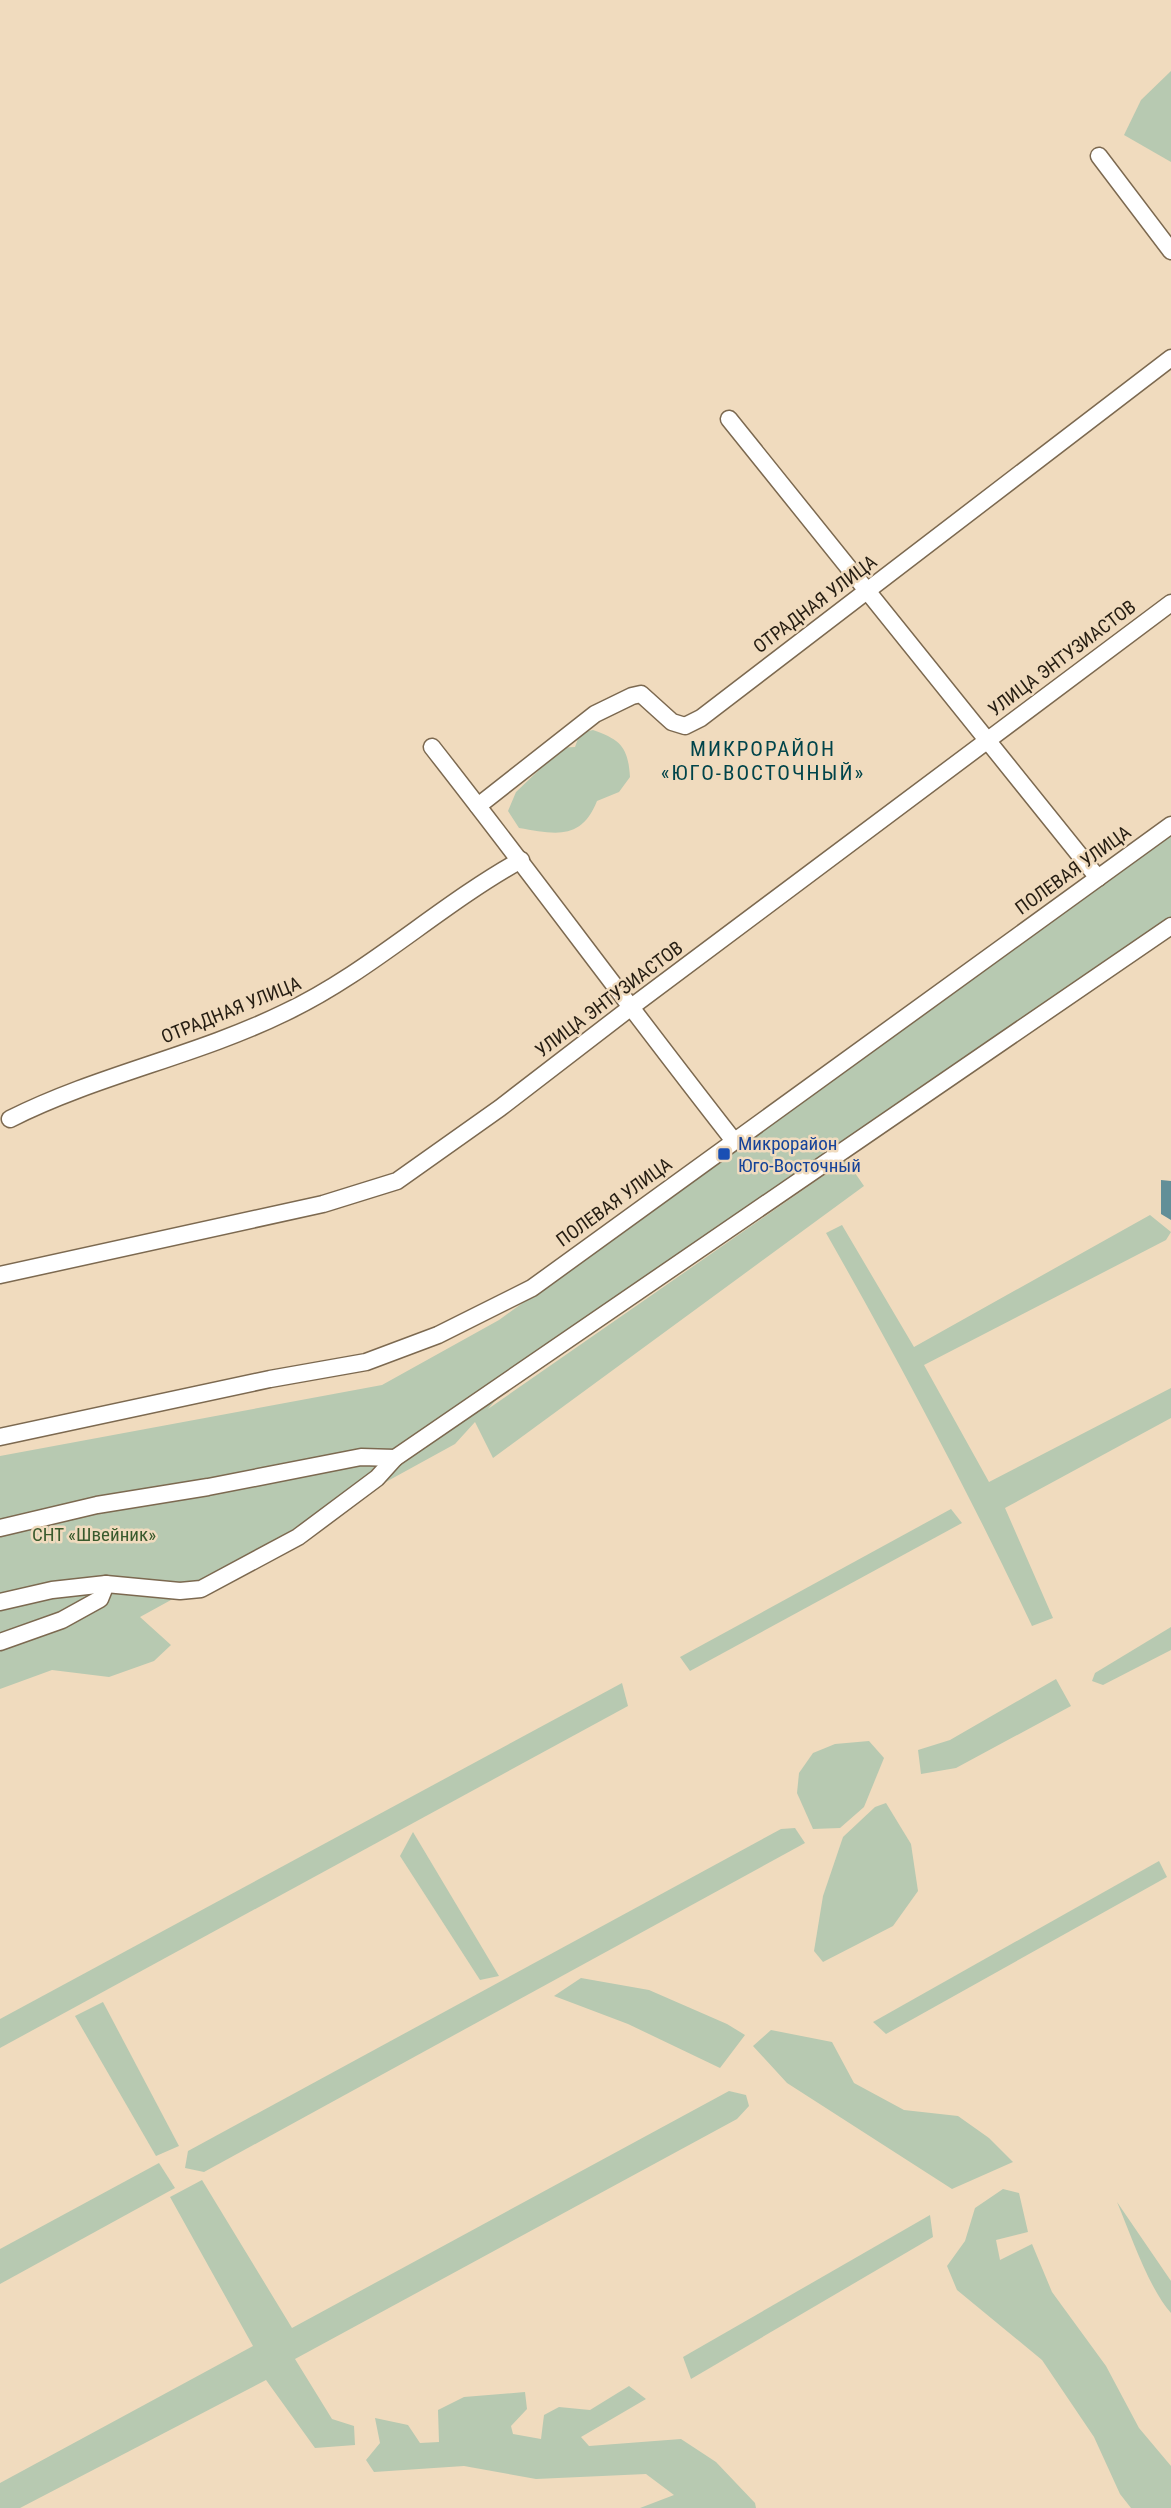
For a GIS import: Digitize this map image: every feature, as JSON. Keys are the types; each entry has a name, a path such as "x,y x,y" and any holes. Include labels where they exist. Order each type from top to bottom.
{"street":[{"path":"1099,156 1171,251"},
{"name":"ОТРАДНАЯ УЛИЦА","path":"478,806 595,714 632,696 640,694 671,722 685,726 701,718 1171,358"},
{"path":"729,419 1098,878"},
{"name":"УЛИЦА ЭНТУЗИАСТОВ","path":"0,1275 323,1204 397,1181 500,1108 629,1008 1171,603"},
{"path":"432,747 520,860 629,1008 734,1141"},
{"name":"ПОЛЕВАЯ УЛИЦА","path":"0,1437 270,1379 366,1362 438,1335 532,1288 1171,825"},
{"name":"ОТРАДНАЯ УЛИЦА","path":"10,1119 41,1103 157,1063 281,1015 330,991 488,878 520,860"},
{"path":"0,1602 52,1590 106,1584 180,1591 201,1589 298,1536 377,1478 395,1458 1171,926"},
{"path":"0,1528 97,1505 208,1487 361,1457 395,1458"},
{"path":"0,1642 62,1620 100,1599 106,1584"}],"green space":[{"path":"1171,71 1171,162 1124,135 1141,100"},
{"path":"593,730 616,741 625,752 630,777 619,792 597,801 591,814 575,829 555,833 519,828 508,811 516,792 539,770 555,748 575,747 580,733"},
{"name":"СНТ «Швейник»","path":"1171,835 1171,925 514,1379 488,1409 846,1160 864,1186 493,1458 475,1422 455,1444 140,1617 171,1645 154,1661 109,1677 52,1670 0,1689 0,1456 382,1385 499,1320"},
{"path":"1150,1215 1171,1232 1166,1240 924,1365 989,1482 1171,1388 1171,1418 1005,1508 1053,1618 1032,1626 933,1428 826,1233 842,1225 914,1347"},
{"path":"951,1509 962,1523 690,1671 680,1657"},
{"path":"1171,1627 1171,1650 1103,1685 1092,1681 1095,1673"},
{"path":"1056,1679 1071,1706 956,1768 921,1774 918,1750 950,1740"},
{"path":"622,1683 628,1706 0,2048 0,2019"},
{"path":"869,1741 884,1758 864,1807 840,1828 813,1829 797,1793 799,1773 813,1753 835,1744"},
{"path":"886,1803 911,1844 918,1891 893,1926 823,1962 814,1951 823,1896 843,1837 875,1807"},
{"path":"795,1828 805,1843 204,2172 185,2168 188,2151 781,1829"},
{"path":"413,1832 499,1976 480,1980 400,1856"},
{"path":"1159,1861 1167,1877 886,2034 873,2022"},
{"path":"581,1978 649,1990 727,2024 745,2035 720,2068 628,2024 554,1996"},
{"path":"103,2002 179,2146 156,2156 75,2016"},
{"path":"771,2030 832,2042 854,2083 904,2110 958,2116 989,2138 1013,2162 952,2189 787,2083 753,2046"},
{"path":"729,2091 746,2095 749,2106 737,2119 295,2359 332,2419 354,2426 355,2445 315,2448 266,2380 20,2508 0,2508 0,2483 253,2346 170,2197 202,2180 292,2328"},
{"path":"159,2163 175,2188 0,2284 0,2249"},
{"path":"1003,2189 1019,2193 1028,2232 996,2240 1000,2260 1032,2244 1052,2292 1106,2366 1139,2428 1171,2466 1171,2508 1131,2508 1120,2494 1094,2437 1042,2360 957,2290 947,2266 965,2241 975,2208"},
{"path":"1117,2202 1171,2281 1171,2313 1147,2275"},
{"path":"930,2215 933,2237 691,2379 683,2357"},
{"path":"629,2386 646,2399 581,2437 589,2446 681,2439 716,2462 755,2503 756,2508 640,2508 674,2495 646,2474 536,2479 464,2466 374,2472 366,2460 380,2443 375,2418 408,2425 420,2443 439,2442 438,2410 464,2397 525,2392 527,2409 511,2426 513,2434 541,2439 544,2415 559,2407 590,2410"}],"water":[{"path":"1161,1180 1171,1181 1171,1220 1161,1214"}],"place":[{"name":"Микрорайон Юго-Восточный","path":"724,1154"}],"district":[{"name":"МИКРОРАЙОН «ЮГО-ВОСТОЧНЫЙ»","path":"763,761"}]}
